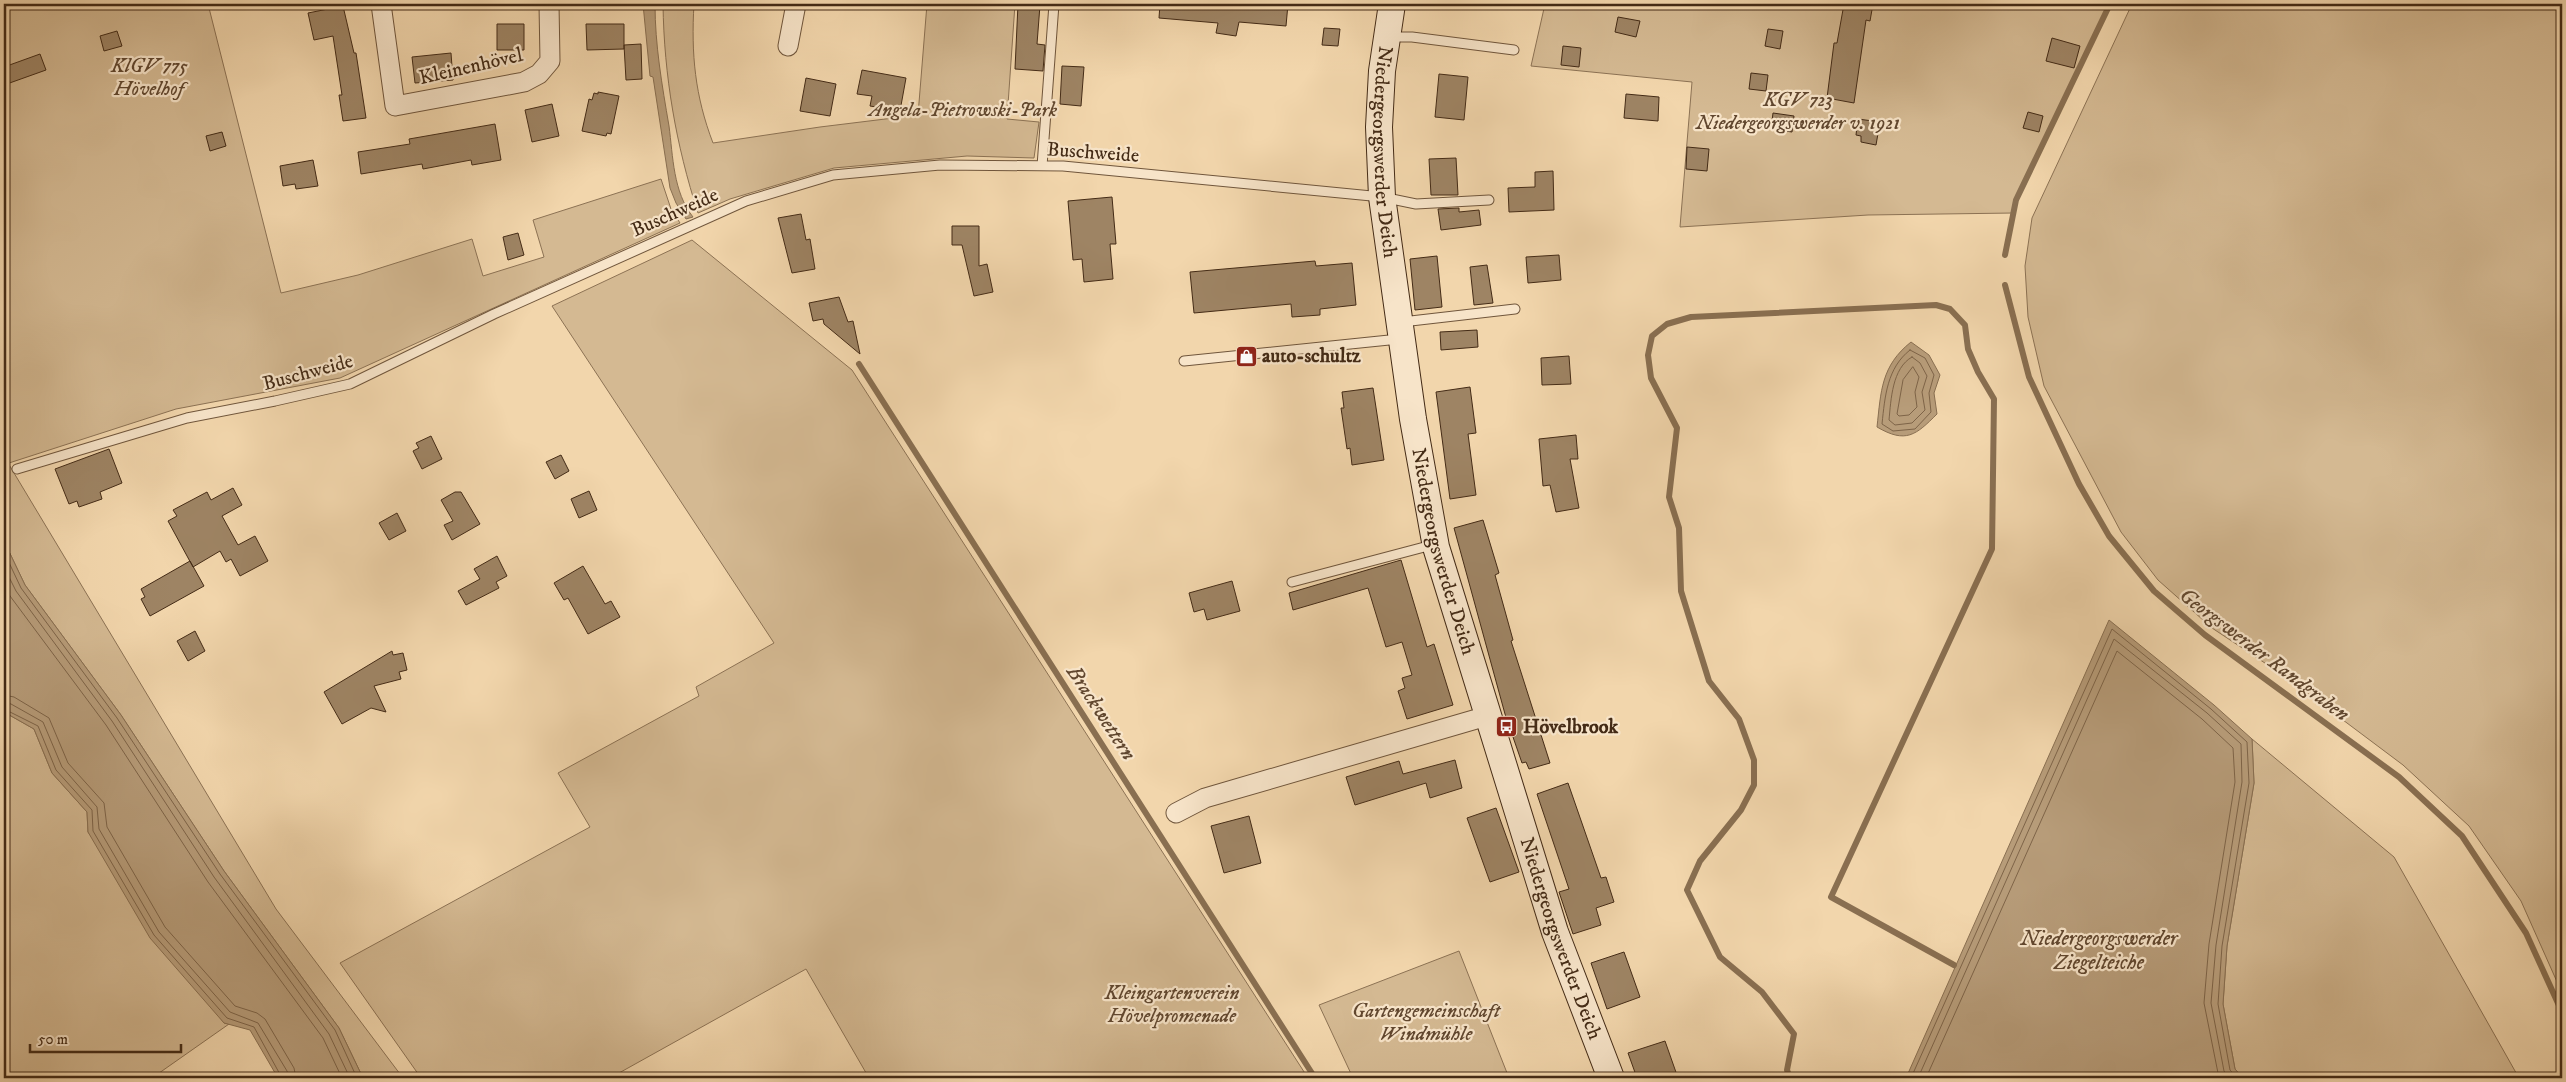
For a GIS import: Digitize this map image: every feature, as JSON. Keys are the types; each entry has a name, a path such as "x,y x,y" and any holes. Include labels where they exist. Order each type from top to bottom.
{"street":[{"name":"Kleinenhövel","path":"381,4 395,106 524,82 540,74 550,61 549,4"},
{"path":"788,46 796,4"},
{"name":"Niedergeorgswerder Deich","path":"1392,4 1382,71 1379,127 1382,196 1423,484 1435,544 1555,932 1611,1078"},
{"path":"1176,813 1205,798 1487,716"}],"lane":[{"path":"1042,166 1054,4"},
{"path":"1387,37 1412,37 1514,50"},
{"name":"Buschweide","path":"17,469 187,418 350,384 494,314 746,201 833,175 940,165 1042,166 1382,196 1416,204 1489,200"},
{"path":"1184,361 1401,330 1514,309"},
{"path":"1292,582 1435,544"}],"green space":[{"name":"KlGV 775 Hövelhof","path":"4,4 208,4 281,293 358,275 472,239 483,276 544,257 533,220 661,179 671,209 680,223 340,378 176,409 9,463 5,458 276,909 403,1078 363,1078 339,1028 224,871 121,715 25,585 4,541"},
{"name":"Angela-Pietrowski-Park","path":"663,4 694,4 693,40 698,92 713,143 918,115 927,4 1015,4 1007,119 1039,122 1034,158 967,156 834,168 730,199 698,213 683,162 673,110 666,57"},
{"name":"KGV 723 Niedergeorgswerder v. 1921","path":"1545,4 2110,4 2016,200 2014,213 1868,215 1680,227 1692,82 1531,66"},
{"path":"2132,4 2562,4 2562,993 2521,901 2469,826 2403,765 2283,675 2212,628 2158,580 2121,532 2044,386 2028,317 2025,266 2032,218"},
{"name":"Kleingartenverein Hövelpromenade","path":"692,240 852,370 1308,1078 869,1078 806,969 610,1078 421,1078 340,963 590,827 558,773 699,696 696,687 774,643 552,306"},
{"path":"4,712 34,729 52,773 87,812 88,832 224,1023 229,1024 152,1078 4,1078"},
{"path":"2252,739 2394,857 2519,1078 2243,1078 2235,1069 2223,1004 2227,946 2254,783"},
{"name":"Gartengemeinschaft Windmühle","path":"1459,951 1509,1078 1353,1078 1319,1005"}],"water":[{"path":"643,4 655,4 659,65 675,173 681,196 693,217 686,219 676,203 670,188 653,77 650,76"},
{"path":"1911,342 1929,355 1940,375 1934,393 1937,414 1916,432 1903,436 1877,427 1884,380 1888,370 1901,351"},
{"path":"4,541 25,585 121,715 224,871 339,1028 363,1078 278,1078 250,1030 224,1023 150,938 88,832 87,812 52,773 34,729 4,712"},
{"name":"Niedergeorgswerder Ziegelteiche","path":"2109,620 2214,705 2252,739 2254,783 2227,946 2223,1004 2235,1069 2243,1078 1906,1078"}],"building":[{"path":"1018,4 1040,5 1037,44 1045,45 1043,71 1015,69"},
{"path":"1160,4 1288,4 1286,26 1239,22 1236,36 1216,33 1218,23 1159,18"},
{"path":"1844,4 1873,4 1870,21 1866,20 1854,103 1827,98 1834,43 1837,43"},
{"path":"343,6 354,53 356,53 366,118 343,121 339,95 342,95 333,36 314,40 308,13"},
{"path":"1618,17 1640,21 1636,37 1615,32"},
{"path":"497,24 524,24 524,50 497,50"},
{"path":"586,24 624,24 624,49 587,50"},
{"path":"1324,28 1340,29 1338,46 1322,45"},
{"path":"1768,29 1783,31 1780,49 1765,46"},
{"path":"117,31 122,46 104,51 100,36"},
{"path":"2052,38 2080,46 2074,68 2046,61"},
{"path":"641,44 642,79 626,80 624,45"},
{"path":"1563,46 1581,48 1579,67 1561,65"},
{"path":"451,53 453,80 415,83 412,57"},
{"path":"40,54 46,70 4,85 4,67"},
{"path":"1062,66 1084,67 1081,106 1060,104"},
{"path":"862,70 906,78 900,111 870,106 872,96 857,94"},
{"path":"1751,73 1768,75 1766,91 1749,89"},
{"path":"1439,74 1468,77 1464,120 1435,117"},
{"path":"806,78 836,84 830,116 800,111"},
{"path":"598,92 619,96 611,134 607,133 606,136 582,131 589,99 592,100 594,93 598,94"},
{"path":"1626,94 1659,97 1658,121 1624,118"},
{"path":"552,104 559,136 532,142 525,110"},
{"path":"2028,112 2043,116 2039,132 2023,128"},
{"path":"1773,113 1794,116 1792,132 1771,129"},
{"path":"1858,119 1880,122 1876,145 1861,142 1861,136 1856,135"},
{"path":"495,124 501,160 472,165 471,160 423,169 422,164 361,174 358,152 410,144 409,139"},
{"path":"222,132 226,146 210,151 206,136"},
{"path":"1687,147 1709,149 1707,171 1686,169"},
{"path":"1456,158 1458,195 1431,195 1429,159"},
{"path":"313,160 318,186 296,189 295,184 283,186 280,166"},
{"path":"1553,171 1554,210 1509,212 1508,188 1535,187 1535,172"},
{"path":"1112,197 1116,244 1110,244 1113,279 1084,282 1082,259 1073,260 1068,201"},
{"path":"1459,208 1459,212 1479,210 1481,225 1441,230 1438,209"},
{"path":"801,214 806,240 810,239 815,269 792,273 778,218"},
{"path":"952,226 979,226 979,266 987,264 993,292 974,296 962,245 952,245"},
{"path":"518,233 524,255 508,260 503,237"},
{"path":"1559,255 1561,280 1528,283 1526,257"},
{"path":"1437,256 1442,307 1415,310 1410,259"},
{"path":"1315,261 1316,266 1352,263 1356,305 1320,309 1320,315 1292,317 1291,304 1194,313 1190,272"},
{"path":"1487,265 1493,303 1474,305 1470,267"},
{"path":"839,297 848,322 853,321 860,354 824,324 823,319 813,321 809,303"},
{"path":"1477,330 1478,347 1441,350 1440,332"},
{"path":"1569,356 1571,384 1542,385 1541,358"},
{"path":"1470,387 1476,433 1468,434 1476,495 1450,499 1436,392"},
{"path":"1373,388 1384,460 1352,465 1350,448 1347,449 1341,408 1344,408 1342,392"},
{"path":"1576,435 1578,459 1570,459 1579,508 1556,512 1550,485 1543,486 1539,439"},
{"path":"431,436 442,459 422,469 413,451 419,448 416,443"},
{"path":"109,449 122,483 100,492 102,499 79,507 77,501 69,504 55,469"},
{"path":"561,455 569,471 555,479 546,462"},
{"path":"233,488 242,505 222,516 238,545 255,536 268,561 240,576 231,559 226,562 220,551 193,567 168,521 177,516 173,510 207,492 211,500"},
{"path":"589,491 597,510 579,518 571,499"},
{"path":"455,492 461,492 480,524 452,540 444,525 453,521 441,500"},
{"path":"397,513 406,531 389,540 379,523"},
{"path":"1483,520 1499,573 1495,575 1513,640 1511,641 1550,763 1529,769 1526,762 1522,763 1505,714 1454,528"},
{"path":"497,556 507,576 496,582 499,588 466,605 458,591 480,579 474,569"},
{"path":"1401,560 1427,647 1434,644 1453,705 1407,719 1398,691 1405,688 1402,678 1412,675 1402,642 1386,647 1368,588 1293,610 1289,593"},
{"path":"190,561 204,586 150,616 141,599 145,597 141,589"},
{"path":"583,566 605,604 611,601 620,617 588,634 568,598 564,600 554,583"},
{"path":"1232,581 1240,611 1207,620 1204,609 1194,612 1189,593"},
{"path":"195,631 205,651 188,661 177,641"},
{"path":"392,651 393,655 403,653 407,670 399,672 401,679 374,686 386,712 371,708 342,724 324,692"},
{"path":"1455,760 1462,788 1430,798 1426,783 1355,805 1346,777 1399,761 1403,774"},
{"path":"1568,783 1601,878 1606,877 1614,902 1596,908 1601,925 1573,934 1559,892 1569,889 1537,794"},
{"path":"1496,808 1519,872 1490,882 1467,818"},
{"path":"1249,816 1261,863 1224,873 1211,826"},
{"path":"1624,952 1640,997 1607,1009 1591,963"},
{"path":"1665,1041 1678,1078 1637,1078 1628,1053"}],"waterway":[{"name":"Georgswerder Randgraben","path":"2005,255 2016,200 2110,4"},
{"name":"Georgswerder Randgraben","path":"2005,285 2029,377 2079,484 2109,536 2154,591 2205,635 2399,777 2462,836 2526,933 2562,1012"},
{"path":"1790,1078 1787,1070 1794,1034 1762,992 1720,957 1687,890 1700,861 1741,810 1754,785 1754,760 1739,719 1709,681 1681,591 1679,528 1669,497 1677,428 1651,378 1648,355 1652,336 1667,324 1691,317 1936,305 1950,309 1965,325 1968,349 1978,372 1994,399 1992,549 1831,897 1954,965"},
{"name":"Brackwettern","path":"859,364 1315,1078"}],"place":[{"name":"auto-schultz","path":"1246,356"},
{"name":"Hövelbrook","path":"1507,727"}]}
